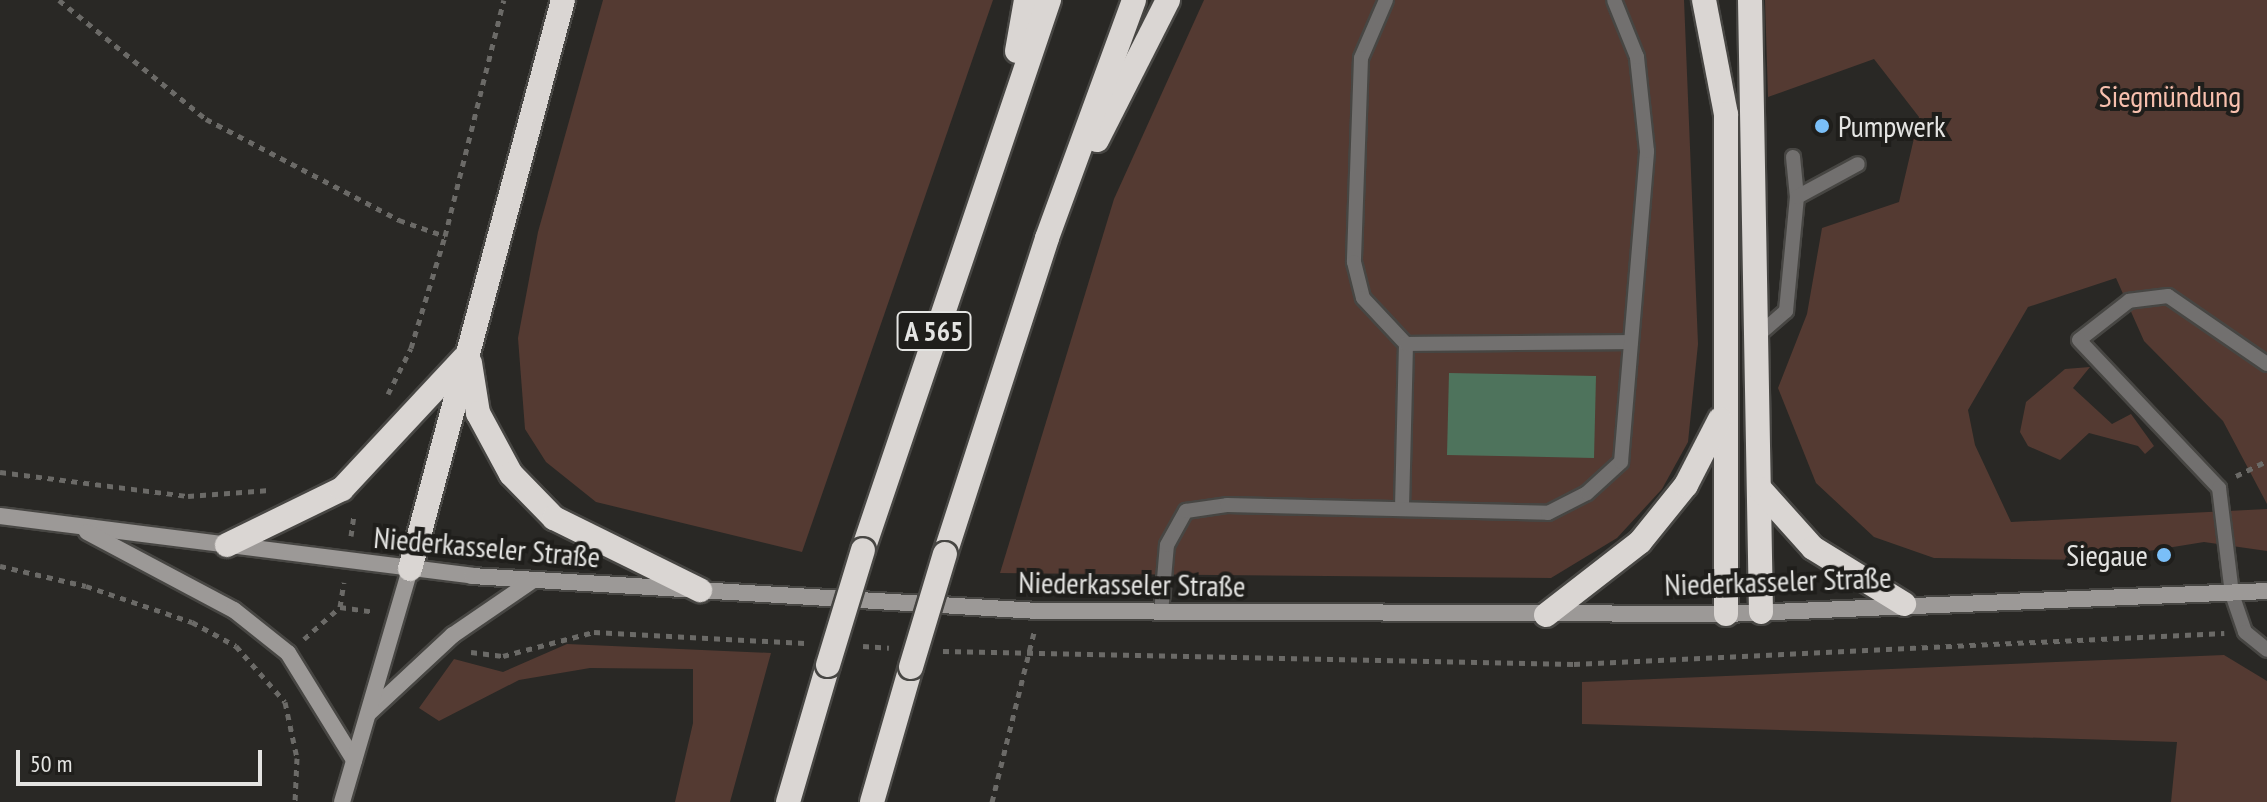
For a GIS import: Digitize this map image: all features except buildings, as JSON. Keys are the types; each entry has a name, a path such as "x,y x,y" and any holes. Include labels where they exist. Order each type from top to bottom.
{"highway":[{"path":"410,569 563,0"},
{"path":"1006,113 1026,0"},
{"name":"A 565","path":"788,802 863,550 1006,113 1049,0"},
{"name":"A 565","path":"872,802 908,658 945,554 1047,238 1134,0"},
{"path":"1047,238 1168,0"},
{"path":"1704,0 1726,114 1721,417 1726,614"},
{"path":"1750,0 1761,612"},
{"path":"227,545 342,489 468,353"},
{"path":"468,353 478,413 511,474 554,518 700,590"},
{"path":"1546,615 1640,542 1686,485 1721,417"},
{"path":"1760,489 1813,548 1904,604"}],"main road":[{"name":"Niederkasseler Straße","path":"0,516 410,569 532,581 1037,611 1726,614 1904,604 2267,591"},
{"path":"75,526 234,610 288,653 354,760"},
{"path":"342,802 410,569"},
{"path":"368,714 453,635 532,581"}],"lane":[{"path":"1386,0 1361,58 1354,262 1363,298 1406,344 1402,507"},
{"path":"1161,613 1167,545 1186,511 1402,507 1548,513 1587,493 1621,462 1647,151 1637,57 1614,0"},
{"path":"1756,337 1786,311 1797,197 1793,157"},
{"path":"1797,197 1858,164"},
{"path":"2267,364 2168,296 2129,301 2079,340 2219,488 2232,594 2245,632 2267,650"},
{"path":"1406,344 1631,342"}],"path":[{"path":"59,0 206,119 399,220 445,236"},
{"path":"383,403 411,348 445,236 504,0"},
{"path":"2219,488 2267,461"},
{"path":"0,472 228,498 284,485"},
{"path":"0,566 126,599 236,646 285,702 297,758 295,802"},
{"path":"340,607 399,615"},
{"path":"992,802 1037,611"},
{"path":"453,635 469,652 503,656 594,632 812,644"},
{"path":"936,650 1029,655 1574,664 2245,632"},
{"path":"858,646 908,658"}],"green space":[{"path":"603,0 993,0 802,552 596,502 546,462 525,429 518,338 538,232"},
{"path":"1204,0 1684,0 1698,344 1688,442 1662,489 1617,538 1551,578 1000,573 1114,199"},
{"name":"Siegmündung","path":"1765,0 2267,0 2267,504 2223,421 2144,341 2116,278 2028,307 1968,410 1975,445 2011,522 2267,509 2267,551 2204,542 2093,560 1934,558 1874,537 1816,483 1778,388 1807,314 1822,228 1899,202 1919,117 1874,59 1768,97"},
{"path":"2090,367 2073,388 2112,424 2131,414 2154,446 2145,454 2138,446 2089,433 2060,460 2028,446 2020,432 2026,402 2065,369"},
{"path":"567,644 771,653 730,802 675,802 693,723 693,669 590,668 519,680 439,721 419,708 454,659 503,672"},
{"path":"2224,655 2267,681 2267,802 2171,802 2177,742 1582,724 1582,682"}],"shaded area":[{"path":"1449,373 1596,376 1594,458 1447,455"}],"place":[{"name":"Pumpwerk","path":"1822,126"},
{"name":"Siegaue","path":"2164,555"}]}
